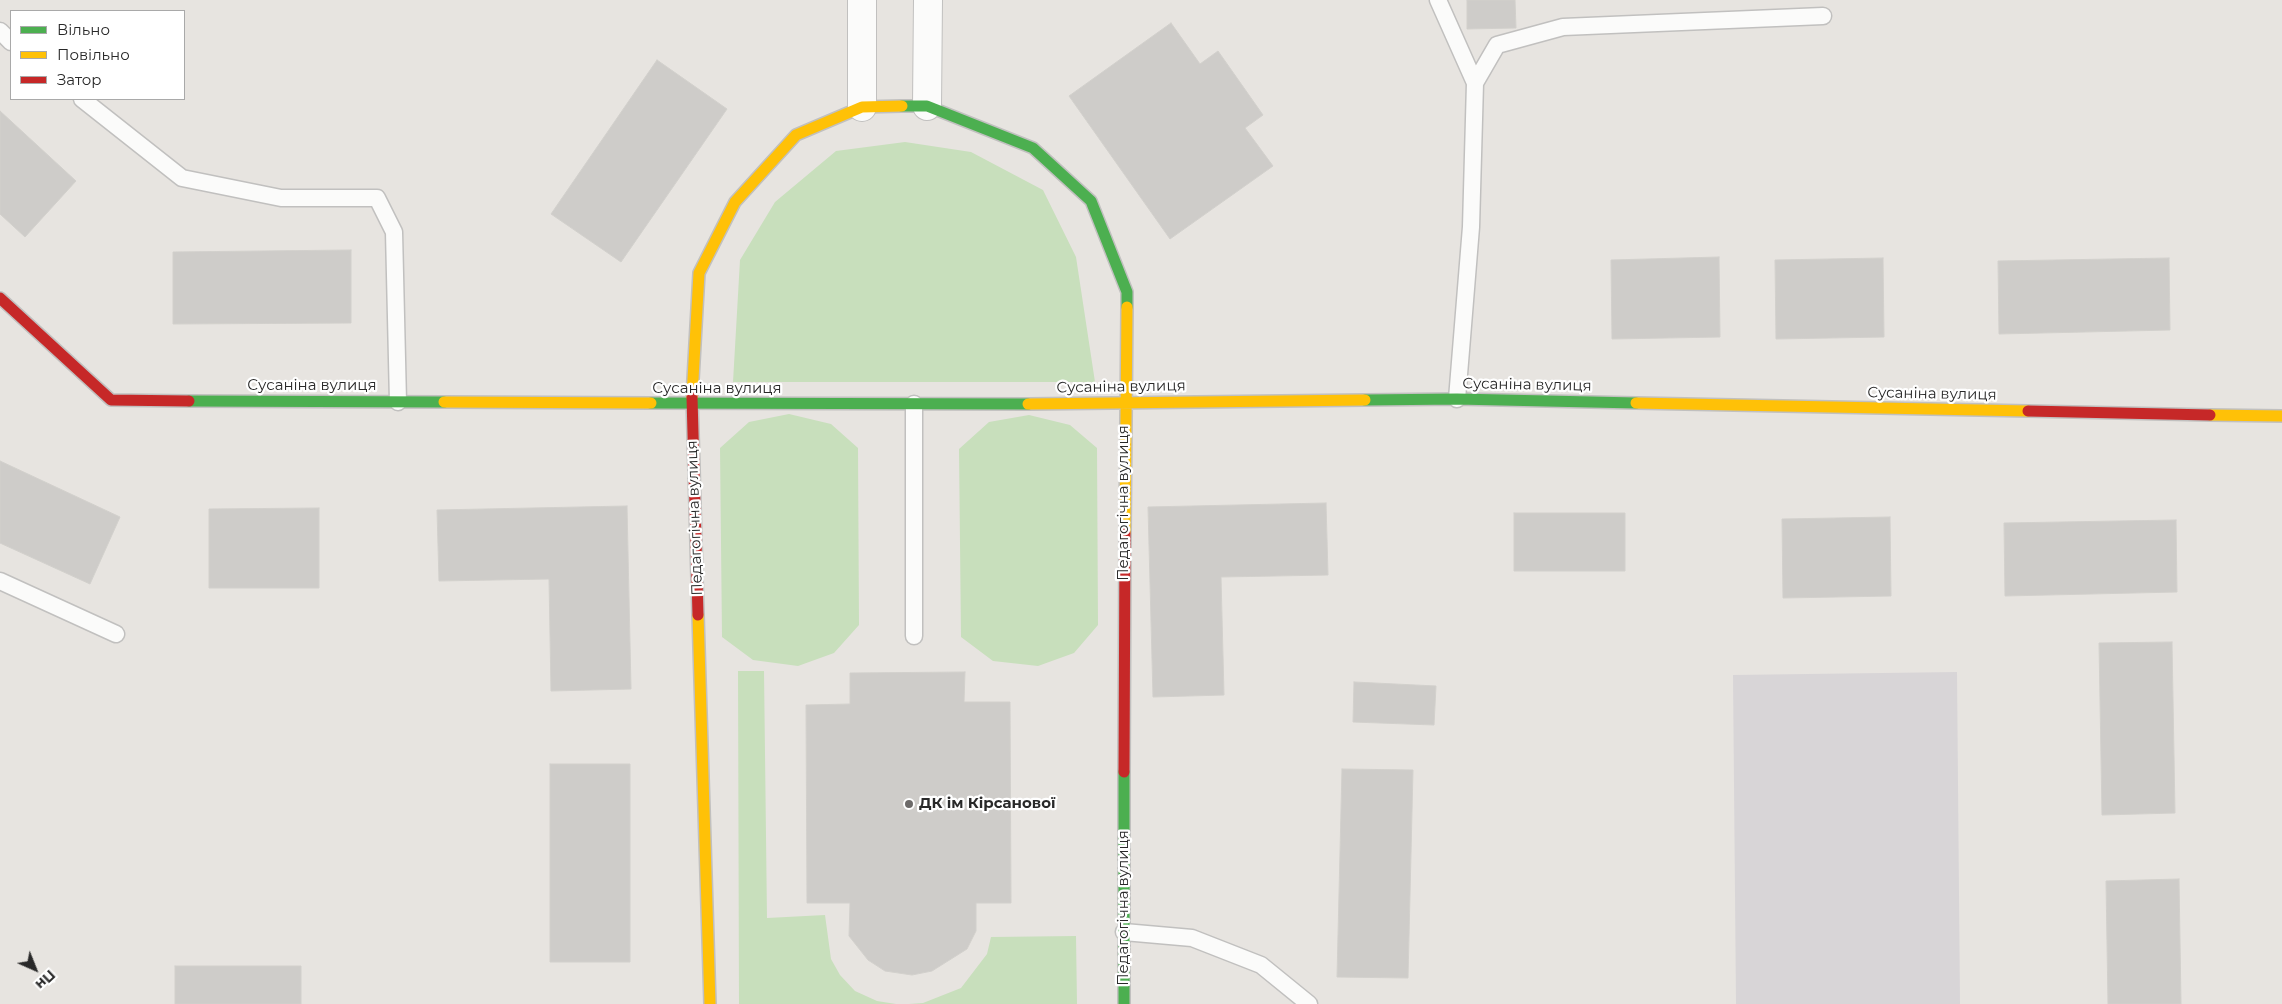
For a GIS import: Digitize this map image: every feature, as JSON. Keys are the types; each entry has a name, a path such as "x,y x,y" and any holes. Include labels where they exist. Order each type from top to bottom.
{"street":[{"path":"862,0 862,107"},
{"path":"928,0 928,106"},
{"name":"Педагогічна вулиця","path":"710,1004 692,403 699,273 736,202 796,135 862,107 928,106 1033,148 1090,201 1127,292 1124,402 1124,1004"},
{"name":"Сусаніна вулиця","path":"0,298 111,400 914,404 1457,399 2282,416"}],"lane":[{"path":"1438,0 1475,82 1471,227 1457,399"},
{"path":"1475,82 1497,46 1562,27 1823,16"},
{"path":"0,31 10,41"},
{"path":"83,100 182,178 281,198 377,198 394,232 398,402"},
{"path":"914,404 914,636"},
{"path":"0,581 116,634"},
{"path":"1124,932 1192,938 1200,941 1261,965 1309,1004"}],"shaded area":[{"path":"1957,672 1960,1004 1736,1004 1733,675"}],"green space":[{"path":"905,142 971,152 1043,190 1076,257 1095,382 733,382 740,260 775,202 836,151"},
{"path":"789,414 831,424 858,448 859,625 834,653 798,666 753,660 722,637 720,448 749,422"},
{"path":"1029,415 1070,425 1097,448 1098,625 1074,653 1038,666 993,661 961,637 959,449 989,422"},
{"path":"738,671 764,671 767,918 825,915 831,959 840,975 855,991 877,1001 896,1004 739,1004"},
{"path":"1076,936 1077,1004 909,1004 923,1003 961,988 987,954 991,937"}],"building":[{"path":"1467,0 1515,0 1516,28 1467,29"},
{"path":"1171,23 1200,64 1218,51 1263,115 1245,128 1273,166 1170,239 1069,96"},
{"path":"657,60 727,109 621,262 551,214"},
{"path":"0,111 76,181 25,237 0,214"},
{"path":"351,250 351,323 173,324 173,252"},
{"path":"1719,257 1720,337 1612,339 1611,260"},
{"path":"1883,258 1884,337 1776,339 1775,260"},
{"path":"2169,258 2170,330 1999,334 1998,261"},
{"path":"0,461 120,517 90,584 0,543"},
{"path":"1326,503 1328,575 1221,577 1224,695 1153,697 1148,507"},
{"path":"627,506 631,689 551,691 549,579 439,581 437,510"},
{"path":"319,508 319,588 209,588 209,509"},
{"path":"1514,513 1625,513 1625,571 1514,571"},
{"path":"1890,517 1891,596 1783,598 1782,519"},
{"path":"2176,520 2177,592 2005,596 2004,523"},
{"path":"2172,642 2175,813 2102,815 2099,643"},
{"name":"ДК ім Кірсанової","path":"965,672 964,702 1010,702 1011,903 976,903 976,931 967,949 932,971 912,975 885,971 868,960 849,936 850,903 807,903 806,705 850,704 850,673"},
{"path":"1354,682 1436,686 1434,725 1353,722"},
{"path":"550,764 630,764 630,962 550,962"},
{"path":"1342,769 1413,770 1408,978 1337,977"},
{"path":"2179,879 2181,1004 2108,1004 2106,881"},
{"path":"175,966 301,966 301,1004 175,1004"}],"traffic: fast":[{"path":"902,106 927,106 1033,148 1091,201 1127,292 1127,307"},
{"path":"1365,400 1457,399 1636,403"},
{"path":"189,401 444,402"},
{"path":"651,403 1028,404"},
{"path":"1124,772 1124,1004"}],"traffic: slow":[{"path":"692,397 699,273 735,202 796,135 862,107 902,106"},
{"path":"1125,533 1127,307"},
{"path":"1028,404 1365,400"},
{"path":"444,402 651,403"},
{"path":"1636,403 2028,411"},
{"path":"2210,415 2282,416"},
{"path":"698,615 710,1004"}],"traffic: jam":[{"path":"0,298 111,400 189,401"},
{"path":"692,397 698,615"},
{"path":"2028,411 2210,415"},
{"path":"1124,772 1125,533"}],"place":[{"name":"ДК ім Кірсанової","path":"909,804"}]}
